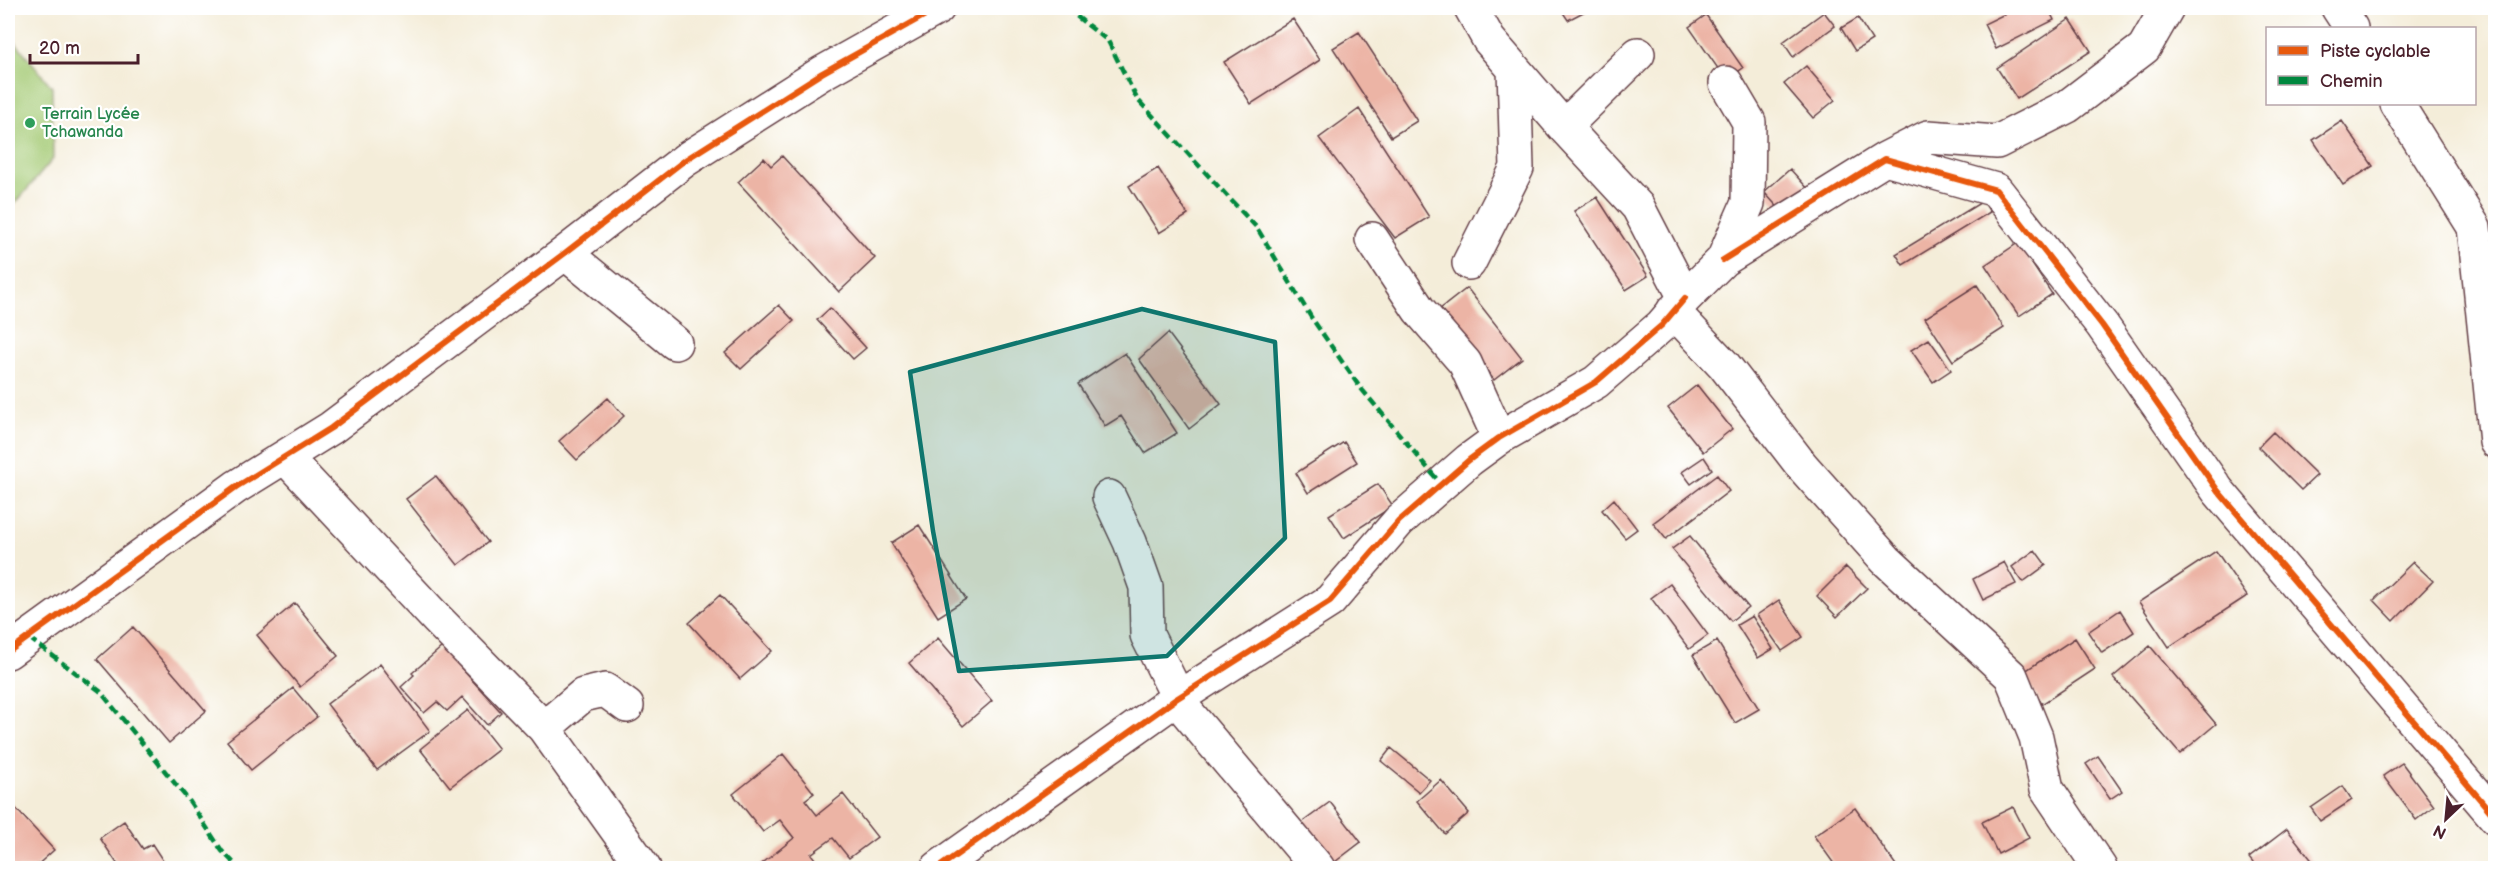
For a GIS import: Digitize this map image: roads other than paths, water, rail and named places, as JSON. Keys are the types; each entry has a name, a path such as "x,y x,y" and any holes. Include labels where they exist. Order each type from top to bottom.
{"street":[{"path":"8,652 236,487 331,428 685,160 822,73 938,8"},
{"path":"1471,8 1489,40 1564,127 1638,207 1679,304 1802,466 1886,560 2011,676 2036,737 2047,789 2100,868"},
{"path":"938,868 1176,699 1330,601 1399,521 1469,460 1499,438 1596,381 1662,325 1679,304 1723,260 1885,159 1928,136 1997,142 2068,106 2144,48 2167,8"},
{"path":"2338,8 2350,27"},
{"path":"1564,127 1638,54"},
{"path":"1469,263 1517,168 1514,69"},
{"path":"1723,260 1748,203 1749,122 1726,83"},
{"path":"2398,105 2474,228 2496,442"},
{"path":"1885,159 1996,190 2102,325 2218,490 2496,818"},
{"path":"1372,239 1419,310 1465,363 1499,438"},
{"path":"565,253 675,343"},
{"path":"286,458 437,619 544,728 644,868"},
{"path":"1109,496 1130,542 1146,587 1147,635 1174,688 1176,699 1318,868"},
{"path":"544,728 583,695 605,690 627,706"}],"place":[{"name":"Terrain Lycée Tchawanda","path":"30,123"}]}
